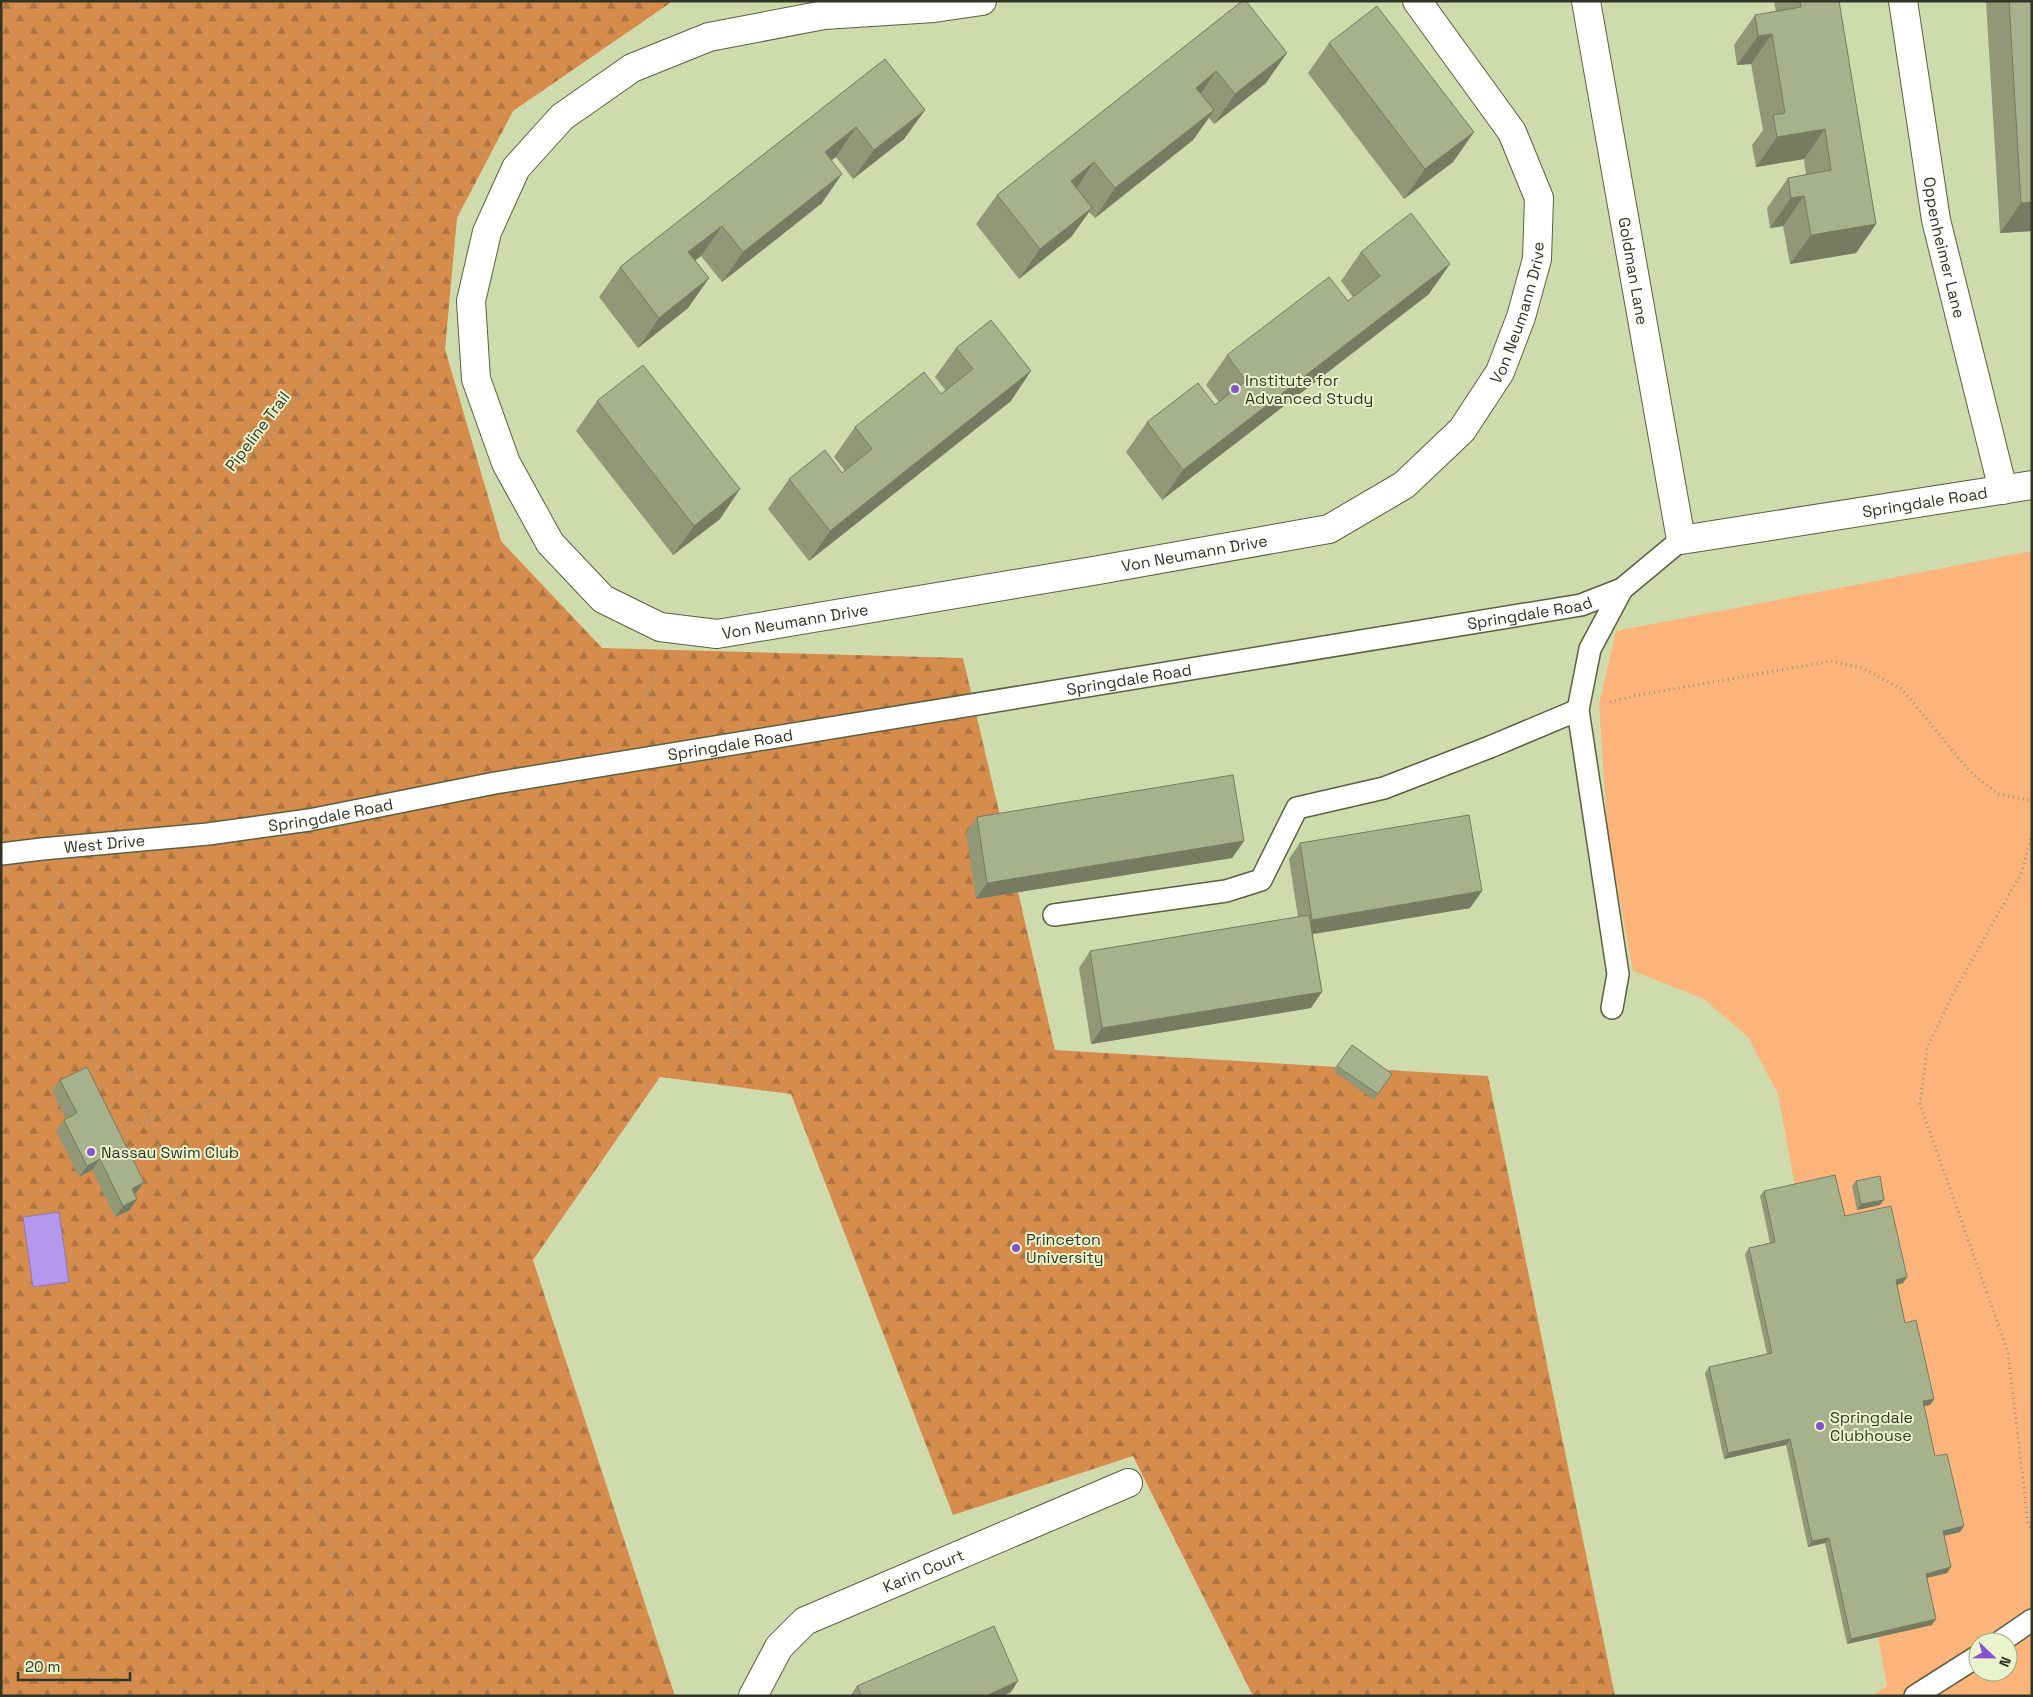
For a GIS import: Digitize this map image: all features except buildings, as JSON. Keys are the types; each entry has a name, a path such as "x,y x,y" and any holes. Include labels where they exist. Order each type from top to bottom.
{"street":[{"name":"Von Neumann Drive","path":"982,1 934,8 824,15 709,37 632,68 562,118 516,168 487,232 471,301 476,379 506,462 550,543 603,599 660,627 717,634 1329,529 1404,485 1462,430 1500,372 1521,317 1537,259 1539,198 1512,132 1417,1"},
{"name":"Goldman Lane","path":"1586,1 1680,540"},
{"name":"Oppenheimer Lane","path":"1903,1 1936,220 2003,490"},
{"name":"Springdale Road","path":"1680,540 2032,485"},
{"name":"Karin Court","path":"753,1696 779,1647 805,1621 1128,1484"}],"lane":[{"name":"Springdale Road","path":"208,834 309,820 494,783 1580,605 1622,590 1680,540"},
{"path":"1612,1008 1618,974 1578,710 1590,649 1622,590"},
{"path":"1054,916 1226,891 1261,880 1297,808 1384,788 1490,747 1578,710"},
{"name":"West Drive","path":"1,854 208,834"},
{"path":"2015,1632 2032,1620"},
{"path":"1915,1696 1968,1662"}],"path":[{"name":"Pipeline Trail","path":"376,1696 349,1589 186,1213 42,849 38,781 54,724 370,301 406,215 426,131 436,65 425,1"},
{"path":"426,131 516,168"},
{"path":"638,760 660,627"},
{"path":"1578,710 1634,696 1831,661 1862,668 1902,689 1970,772 1998,794 2032,801"},
{"path":"728,1072 760,739"},
{"path":"2032,834 2022,872 1955,990 1927,1048 1920,1104 2008,1352 2028,1523 2032,1530"},
{"path":"114,1130 230,1096"}],"shaded area":[{"name":"Princeton University","path":"463,1 2032,1 2032,1696 1,1696 421,268"},
{"path":"2032,551 2032,1696 1872,1696 1887,1686 1778,1094 1748,1037 1704,999 1633,971 1608,837 1599,704 1616,631"},
{"path":"59,1212 69,1282 33,1287 23,1217"}],"green space":[{"path":"1,1 673,1 513,111 457,218 445,349 501,541 602,648 963,658 1055,1050 1488,1076 1615,1696 1253,1696 1133,1456 953,1515 791,1094 660,1077 533,1260 675,1696 1,1696"}],"place":[{"name":"Institute for Advanced Study","path":"1235,389"},
{"name":"Nassau Swim Club","path":"91,1152"},
{"name":"Princeton University","path":"1016,1248"},
{"name":"Springdale Clubhouse","path":"1820,1426"}]}
